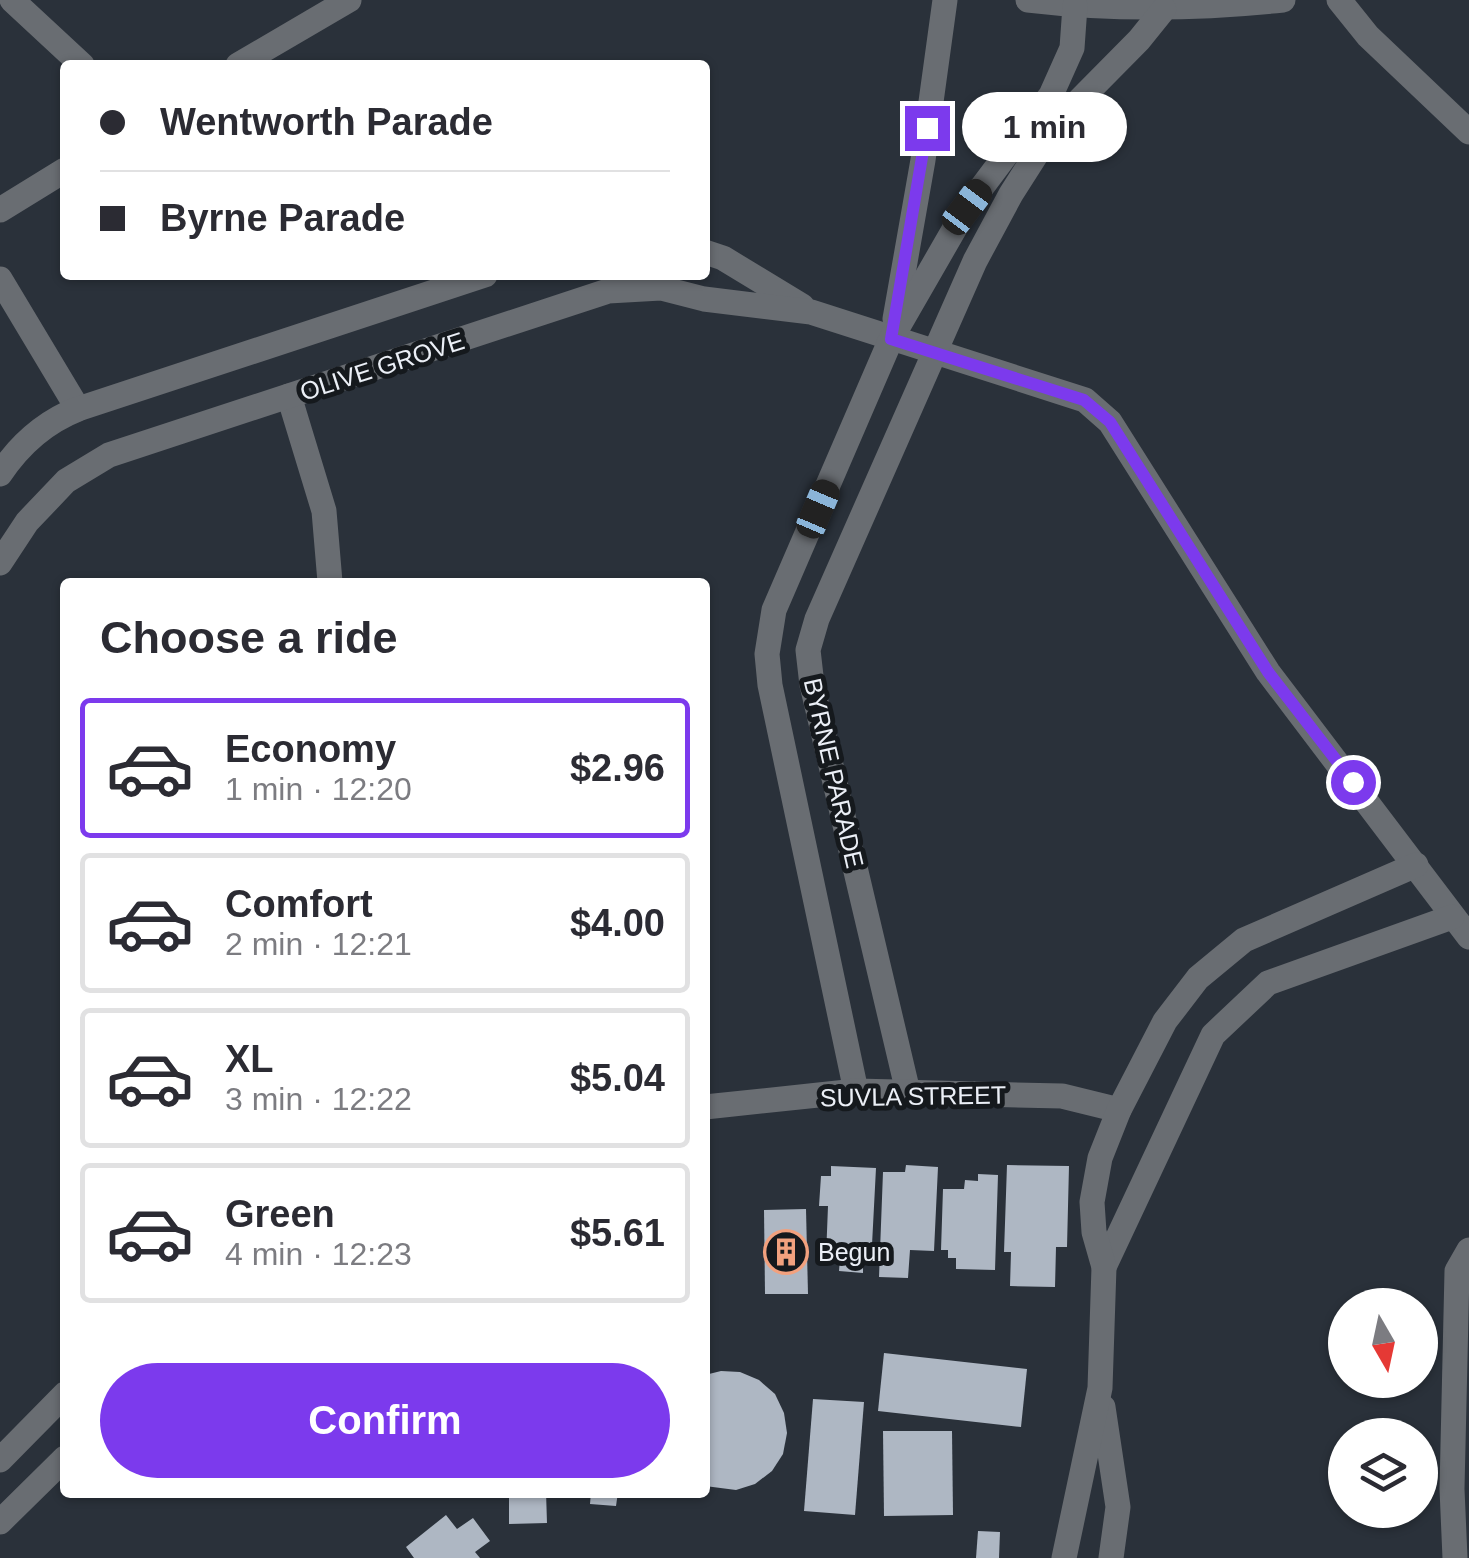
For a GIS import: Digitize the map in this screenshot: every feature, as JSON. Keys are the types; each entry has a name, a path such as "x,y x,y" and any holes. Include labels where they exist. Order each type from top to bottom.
{"street":[{"path":"12,0 77,60"},
{"path":"247,60 349,0"},
{"name":"BYRNE PARADE","path":"891,339 945,0"},
{"path":"1028,0 1074,6 1164,8 1283,0"},
{"path":"1339,0 1368,36 1469,132"},
{"name":"BYRNE PARADE","path":"856,1092 770,684 767,654 774,610 891,339 967,207 1051,95 1072,48 1074,6"},
{"name":"BYRNE PARADE","path":"908,1092 812,685 808,650 816,619 974,262 1011,194 1055,125 1139,40 1164,8"},
{"path":"0,210 60,173"},
{"name":"OLIVE GROVE","path":"710,254 811,312"},
{"path":"0,279 78,408"},
{"path":"0,474 50,420 78,408 470,280"},
{"name":"OLIVE GROVE","path":"0,563 27,522 66,481 109,455 608,291 661,288 704,299 811,312 1084,400 1110,422 1268,672 1460,927"},
{"path":"289,396 324,511 330,578"},
{"path":"1064,1558 1100,1388 1104,1266 1094,1232 1092,1202 1100,1158 1119,1110 1165,1021 1198,978 1244,940 1416,865"},
{"path":"1104,1266 1213,1036 1268,983 1460,927"},
{"name":"SUVLA STREET","path":"710,1107 856,1092 908,1092 1062,1096 1119,1110"},
{"path":"1456,1558 1452,1489 1457,1271 1469,1250"},
{"path":"1100,1388 1118,1507 1110,1558"},
{"path":"0,1460 60,1399"},
{"path":"0,1522 60,1463"}],"building":[{"path":"906,1165 938,1167 934,1251 910,1250 908,1278 879,1277 883,1172 905,1172"},
{"path":"1007,1165 1069,1166 1067,1247 1056,1247 1055,1287 1010,1286 1011,1252 1004,1252"},
{"path":"831,1166 876,1168 871,1264 863,1261 863,1273 839,1271 840,1258 826,1257 828,1206 819,1206 821,1176 831,1176"},
{"path":"978,1174 998,1175 995,1270 956,1269 956,1258 948,1258 948,1250 941,1250 943,1189 964,1189 965,1180 978,1181"},
{"name":"Begun","path":"806,1209 808,1294 765,1294 764,1210"},
{"path":"884,1353 1027,1369 1021,1427 878,1411"},
{"path":"740,1372 759,1380 775,1394 784,1413 787,1433 783,1454 772,1471 755,1484 736,1490 710,1487 710,1374"},
{"path":"813,1399 864,1402 855,1515 804,1511"},
{"path":"883,1431 952,1431 953,1515 884,1516"},
{"path":"509,1498 546,1498 547,1523 509,1524"},
{"path":"590,1498 617,1498 616,1506 590,1504"},
{"path":"446,1515 457,1529 473,1518 490,1541 475,1552 480,1558 414,1558 406,1547"},
{"path":"978,1531 1000,1532 999,1558 976,1558"}],"place":[{"name":"Begun","path":"786,1252"}],"route":[{"path":"927,128 891,339 1084,400 1110,422 1268,672 1353,782"}]}
